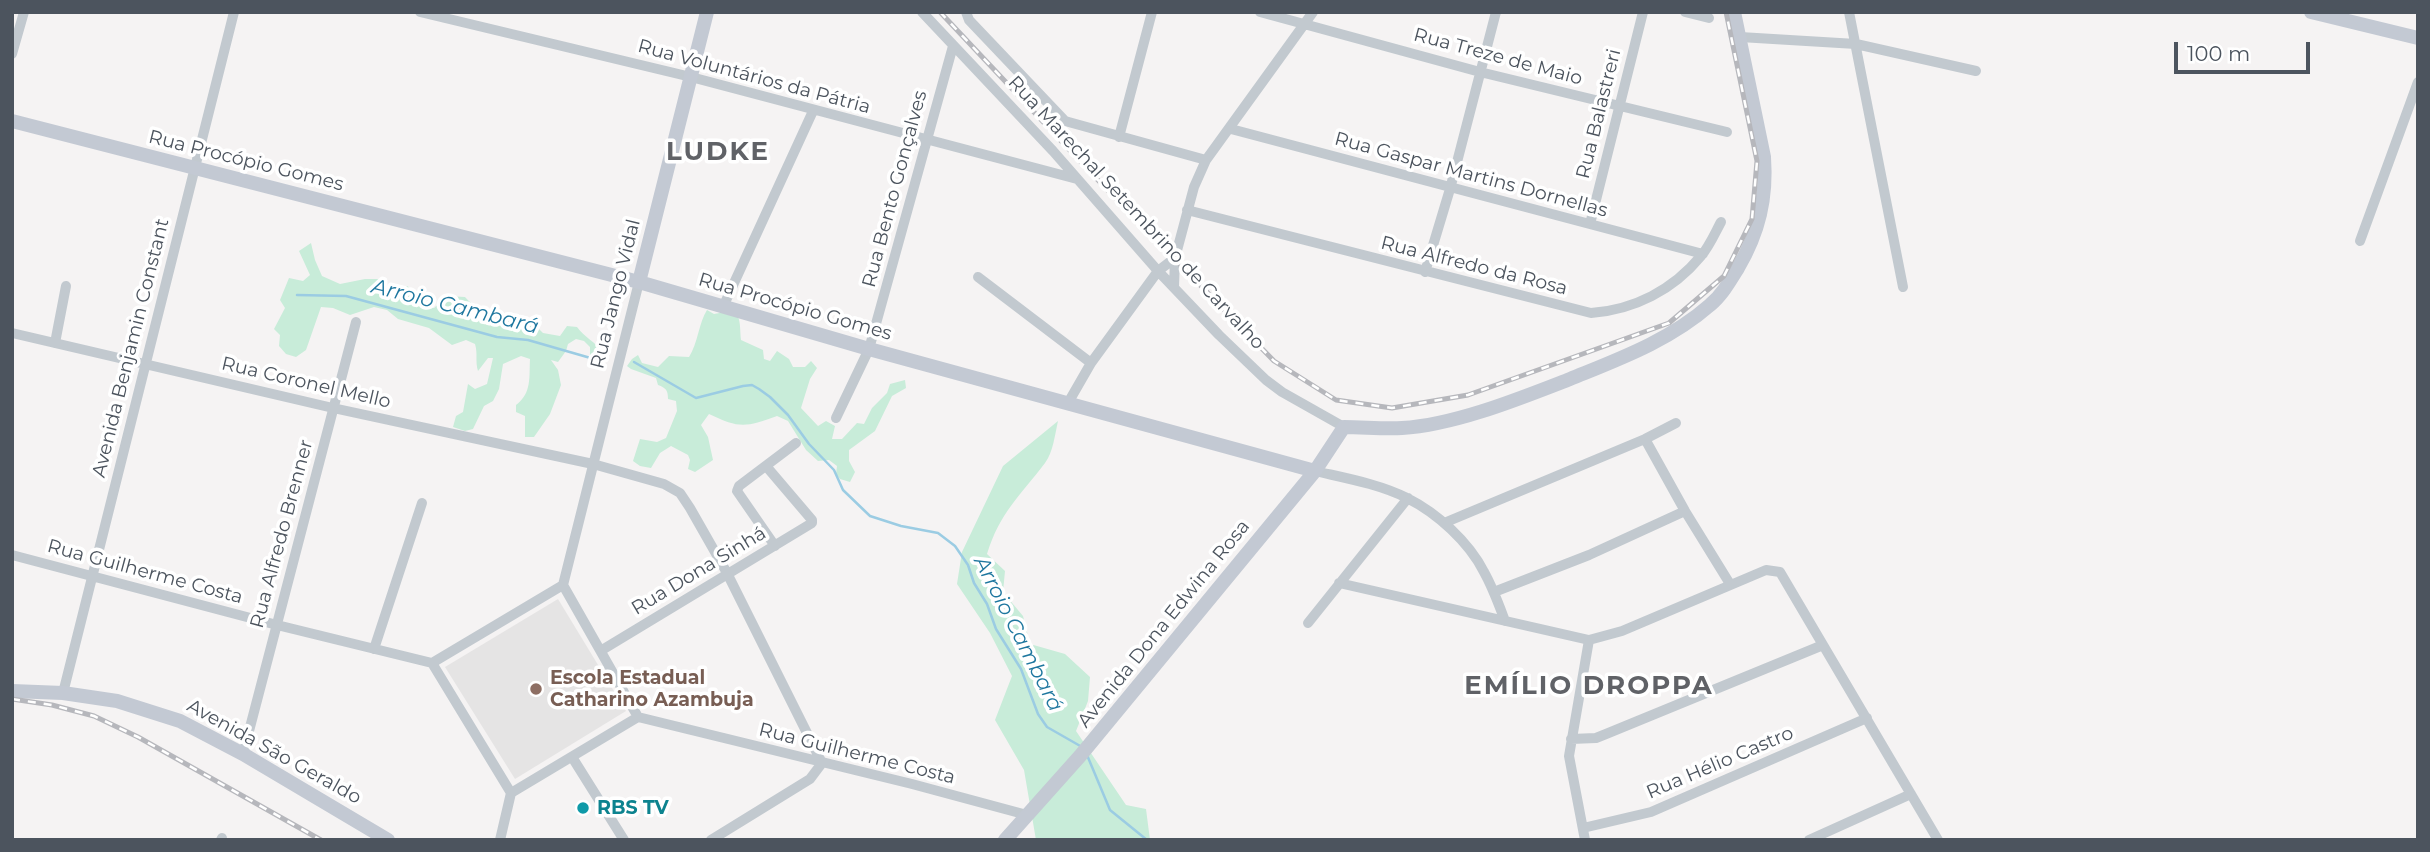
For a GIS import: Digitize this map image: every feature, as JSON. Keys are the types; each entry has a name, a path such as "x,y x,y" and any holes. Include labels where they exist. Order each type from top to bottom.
{"street":[{"path":"12,54 24,12"},
{"name":"Avenida Benjamin Constant","path":"63,693 234,12"},
{"name":"Rua Voluntários da Pátria","path":"420,12 691,77 1077,179"},
{"name":"Rua Jango Vidal","path":"563,585 708,12"},
{"name":"Rua Marechal Setembrino de Carvalho","path":"922,12 1158,271 1266,380 1344,427 1403,428 1433,424 1517,400 1647,347 1711,305 1728,285 1752,245 1761,218 1766,180 1764,157 1734,12"},
{"path":"965,12 969,20 1065,121 1206,160"},
{"path":"1119,137 1152,12"},
{"name":"Rua Treze de Maio","path":"1260,12 1480,72 1727,132"},
{"path":"1174,287 1175,258 1186,210 1206,160 1313,12"},
{"path":"1425,272 1450,189 1496,12"},
{"name":"Rua Balastreri","path":"1590,224 1643,12"},
{"path":"1685,12 1709,18"},
{"path":"1849,12 1903,287"},
{"path":"2311,12 2418,38"},
{"path":"1740,37 1856,44 1976,71"},
{"name":"Rua Bento Gonçalves","path":"836,418 869,349 953,46"},
{"path":"2360,241 2418,82"},
{"path":"723,307 813,111"},
{"name":"Rua Procópio Gomes","path":"12,121 639,282 869,349 1374,485 1408,498 1444,523 1484,570 1505,621"},
{"name":"Rua Gaspar Martins Dornellas","path":"1231,129 1703,254"},
{"name":"Rua Alfredo da Rosa","path":"1186,210 1591,313 1614,312 1650,298 1678,279 1703,254 1721,222"},
{"path":"1068,402 1091,363 1158,271 1175,258"},
{"path":"978,277 1091,363"},
{"path":"55,343 66,286"},
{"name":"Rua Alfredo Brenner","path":"243,754 356,322"},
{"name":"Rua Coronel Mello","path":"12,333 333,408 593,464 664,484 680,493 727,573 822,763"},
{"path":"1444,523 1645,439 1676,423"},
{"name":"Avenida Dona Edwina Rosa","path":"1005,840 1091,743 1315,471 1344,427"},
{"path":"1645,439 1730,584"},
{"path":"775,546 737,491 739,486 796,443"},
{"name":"Rua Dona Sinhá","path":"602,650 812,523 766,466"},
{"path":"1308,623 1408,498"},
{"path":"374,649 422,503"},
{"path":"1494,592 1589,555 1685,511"},
{"name":"Rua Guilherme Costa","path":"12,555 432,663"},
{"path":"1339,583 1589,640 1622,631 1766,570 1780,572 1938,840"},
{"path":"500,840 511,793 432,663 563,585 638,717 511,793"},
{"path":"1585,840 1570,770 1571,739 1589,640"},
{"path":"1571,739 1596,738 1823,645"},
{"name":"Avenida São Geraldo","path":"12,691 63,693 117,701 180,721 243,754 388,840"},
{"name":"Rua Guilherme Costa","path":"638,717 1027,815"},
{"name":"Rua Hélio Castro","path":"1583,828 1651,812 1867,718"},
{"path":"572,757 624,840"},
{"path":"710,840 810,779 822,763"},
{"path":"1809,840 1911,794"}],"shaded area":[{"name":"Escola Estadual Catharino Azambuja","path":"558,599 626,711 515,779 445,667"}],"green space":[{"path":"311,243 322,276 340,284 379,279 389,290 397,291 407,286 420,294 421,307 434,308 447,296 465,297 496,321 532,322 543,333 560,336 567,326 577,327 603,353 599,361 590,359 590,347 584,341 576,339 568,344 558,362 551,360 558,370 561,385 550,414 534,437 525,437 525,416 516,412 516,405 525,395 529,378 530,359 521,356 503,364 499,389 493,401 484,406 473,429 465,431 453,427 456,416 463,412 468,384 475,389 487,384 493,358 488,358 478,371 475,344 466,340 452,345 429,328 398,319 387,310 374,307 350,315 333,308 321,307 306,350 296,357 286,354 279,346 280,335 274,329 285,308 280,300 289,278 303,281 310,275 299,251"},
{"path":"707,310 714,314 735,313 739,320 741,340 763,350 764,359 770,361 777,351 789,359 793,367 805,367 811,361 817,368 810,379 801,408 818,426 826,421 835,426 832,439 842,439 857,423 864,424 872,408 887,393 890,384 905,380 906,388 892,396 875,431 849,450 849,461 855,472 850,482 840,479 836,474 837,466 829,460 818,461 806,450 788,421 777,416 743,425 709,414 701,425 708,437 713,460 695,472 688,469 688,455 671,446 660,453 651,468 640,466 633,461 640,439 657,442 666,438 677,411 676,401 668,399 668,393 658,385 656,378 627,366 638,355 642,363 658,367 669,356 689,357"},
{"path":"1058,421 1048,459 1004,515 987,554 1005,571 1003,592 1023,616 1030,644 1065,654 1090,677 1088,701 1076,731 1126,805 1146,809 1150,840 1036,840 1024,770 995,720 1012,676 990,633 957,584 962,552 1003,466"}],"waterway":[{"name":"Arroio Cambará","path":"297,295 346,296 497,337 528,340 594,359 604,355"},
{"name":"Arroio Cambará","path":"634,362 696,398 743,386 752,385 759,389 788,415 809,444 834,470 843,490 870,516 901,526 938,533 955,546 968,565 996,629 1021,669 1038,714 1047,727 1082,747"},
{"name":"Arroio Cambará","path":"1087,755 1110,810 1147,840"}],"railway":[{"path":"940,12 1095,177 1274,361 1336,400 1392,408 1468,395 1669,323 1724,276 1752,219 1757,161 1726,12"},
{"path":"12,699 52,705 94,716 138,737 321,840"}],"place":[{"name":"Escola Estadual Catharino Azambuja","path":"536,689"},
{"name":"RBS TV","path":"583,808"}],"district":[{"name":"LUDKE","path":"718,152"},
{"name":"EMÍLIO DROPPA","path":"1589,686"}]}
